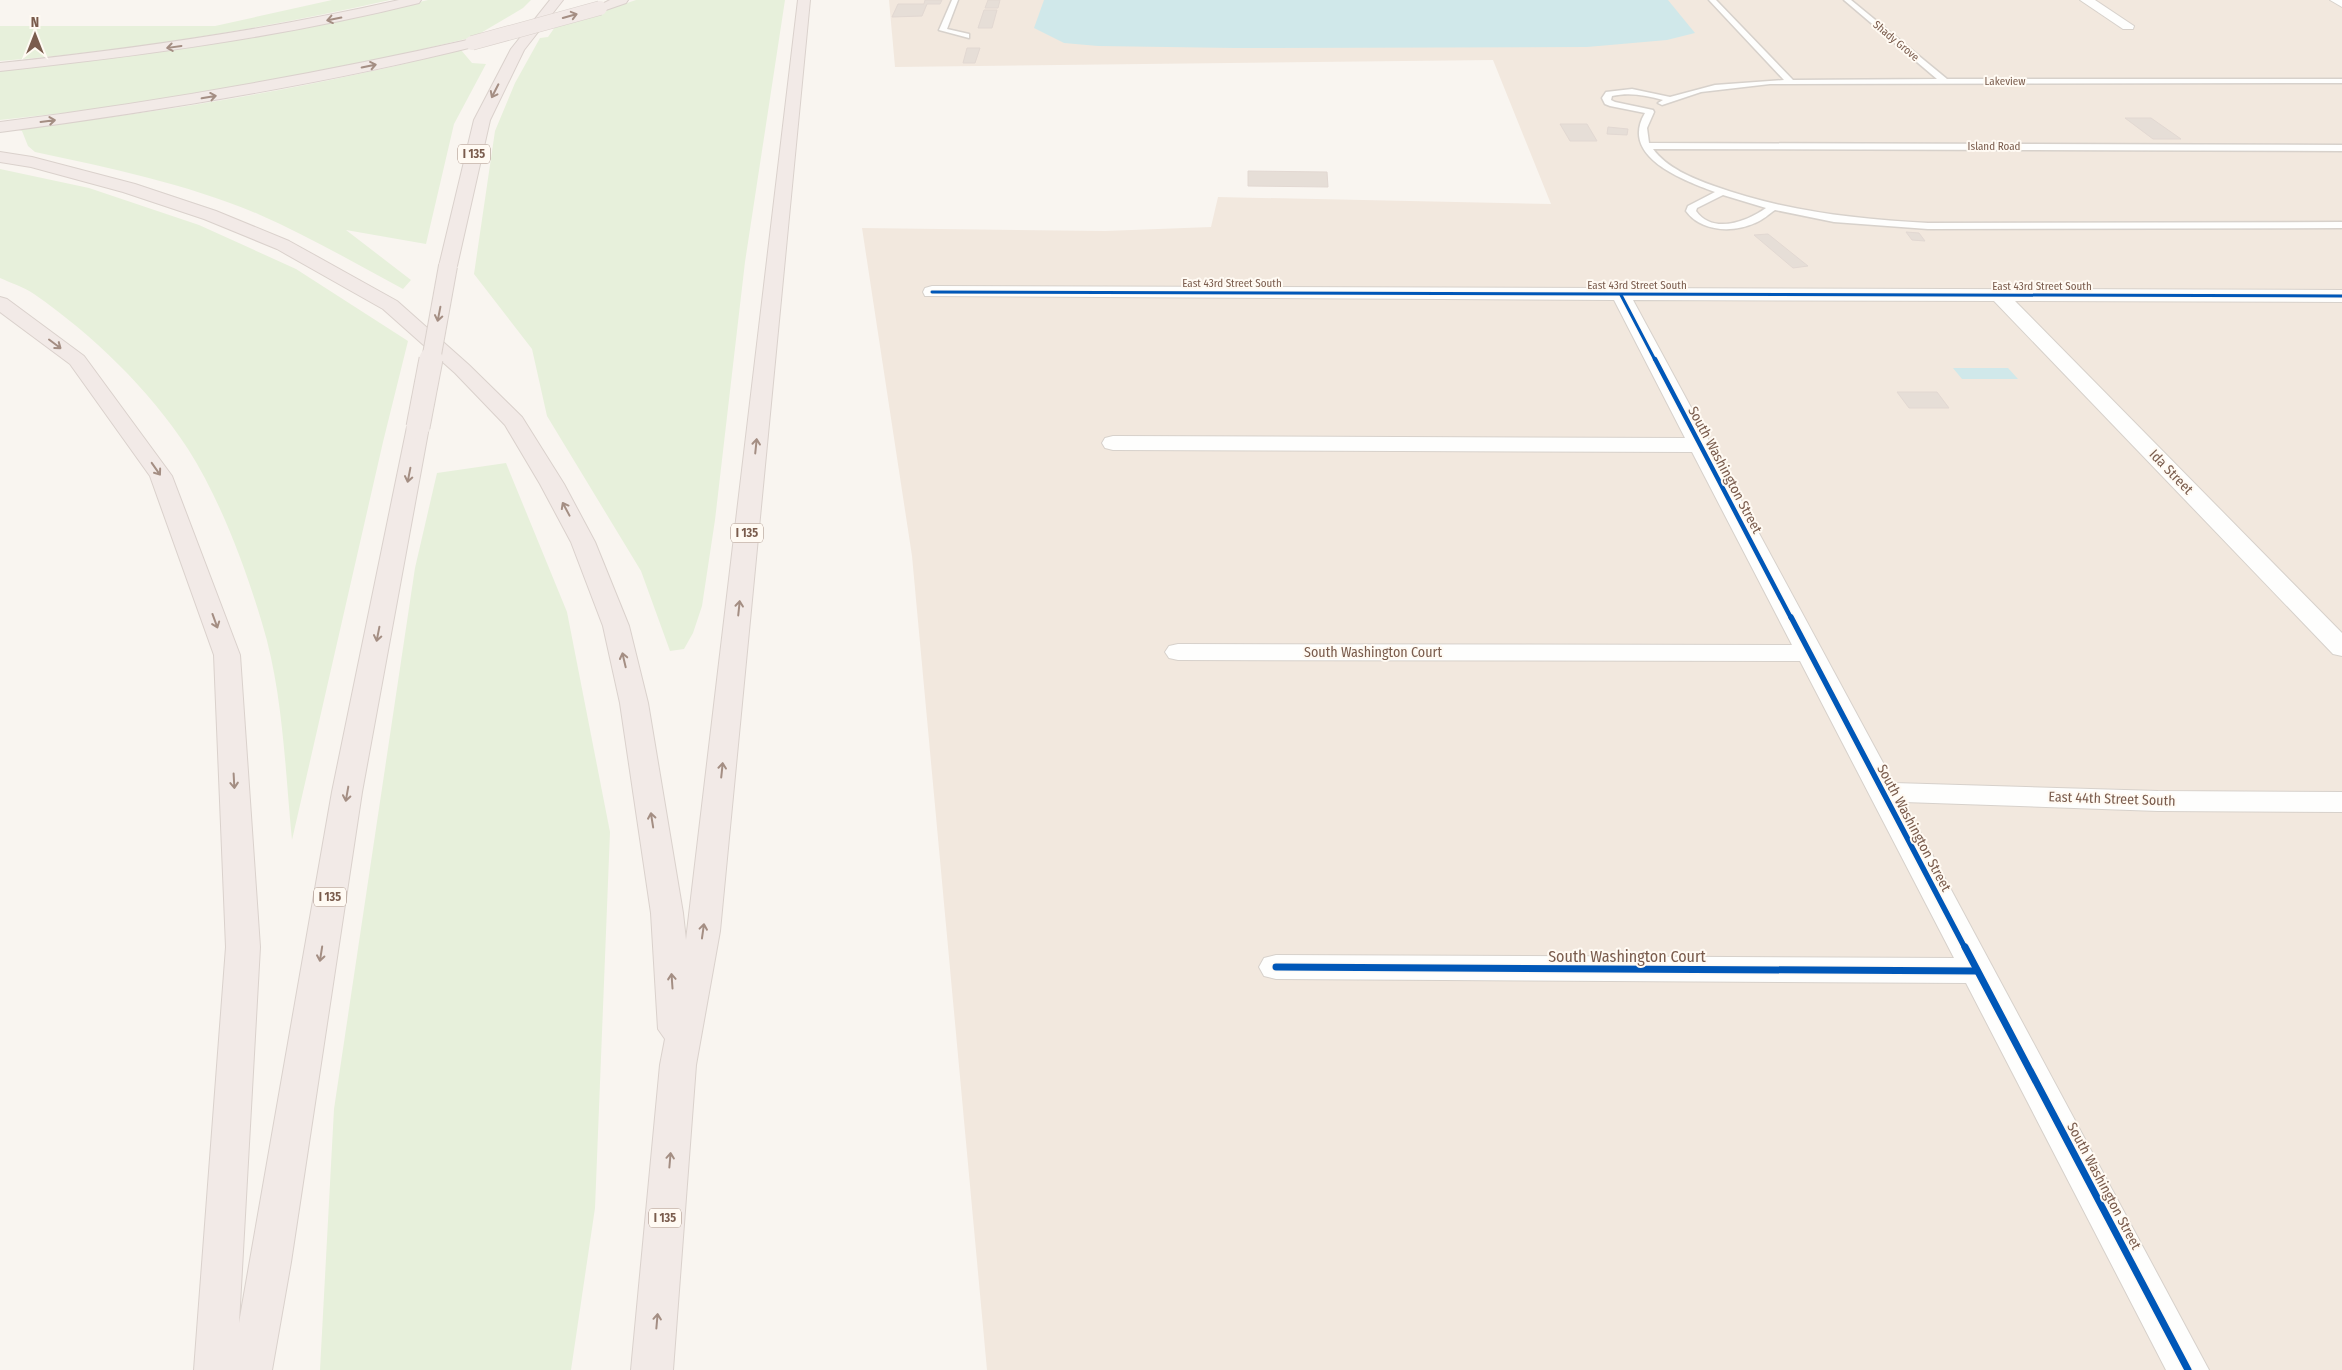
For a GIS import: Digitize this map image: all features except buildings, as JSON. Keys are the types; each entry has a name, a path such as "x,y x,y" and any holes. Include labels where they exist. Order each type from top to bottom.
{"highway":[{"path":"0,67 178,46 261,33 415,0"},
{"name":"I 135","path":"251,1370 271,1262 347,792 448,266 482,120 494,92 518,49 557,0"},
{"path":"0,126 180,102 362,68 472,43 600,8 622,0"},
{"name":"I 135","path":"652,1370 678,1065 704,931 804,0"},
{"path":"0,157 32,162 129,188 210,215 283,245 390,305 462,369 514,422 552,484 583,542 616,626 634,703 667,913 678,1065"},
{"path":"0,303 77,360 161,476 228,655 244,947 215,1370"}],"street":[{"path":"2086,0 2128,26"},
{"path":"2336,0 2342,3"},
{"name":"East 43rd Street South","path":"932,292 1621,296 2342,296"},
{"name":"South Washington Street","path":"1621,296 2188,1370"},
{"name":"Ida Street","path":"2000,296 2342,648"},
{"path":"1113,443 1699,445"},
{"name":"South Washington Court","path":"1178,652 1808,653"},
{"name":"East 44th Street South","path":"1882,792 2158,801 2342,802"},
{"name":"South Washington Court","path":"1276,967 1977,971"}],"lane":[{"path":"955,0 943,30 966,36"},
{"path":"1712,0 1790,81"},
{"name":"Shady Grove","path":"1847,0 1944,81"},
{"name":"Lakeview","path":"1650,112 1670,99 1692,91 1721,86 1790,81 2342,81"},
{"path":"1670,99 1634,92 1615,92 1609,94 1606,98 1608,102 1613,104 1650,112 1644,121 1642,132 1645,146 1657,160 1671,169 1723,192 1773,207 1847,220 1910,225 2342,225"},
{"name":"Island Road","path":"1645,146 2342,148"},
{"path":"1723,192 1693,206 1690,211 1693,216 1701,221 1717,225 1743,224 1753,221 1773,207"}],"shaded area":[{"path":"889,0 2342,0 2342,1370 987,1370 912,556 862,228 1105,231 1211,227 1218,197 1551,204 1493,60 895,67"}],"green space":[{"path":"332,0 390,0 245,29 147,45 0,61 0,26 215,26"},
{"path":"428,0 531,0 523,8 474,37 402,54 251,84 90,110 0,120 0,70 407,5"},
{"path":"636,0 785,0 745,262 715,520 702,606 693,633 684,649 670,651 641,571 547,416 532,349 474,274 495,131 515,83 540,38 548,37 555,27"},
{"path":"461,50 472,63 486,64 454,124 426,244 346,230 411,280 403,289 295,231 231,203 176,185 35,152 28,146 22,131 16,129 128,115 240,97 351,76"},
{"path":"0,169 89,188 199,225 296,269 408,341 292,840 275,676 262,623 231,533 200,468 173,427 138,384 98,345 56,310 22,287 0,278"},
{"path":"506,463 567,612 610,832 595,1208 571,1370 320,1370 334,1109 415,568 437,473"}],"water":[{"path":"1044,0 1668,0 1695,33 1667,40 1587,47 1235,48 1098,46 1064,43 1034,28"},
{"path":"1953,368 2008,368 2018,379 1962,379"}],"cycle path":[{"path":"932,292 2342,296"},
{"path":"1621,295 2188,1370"},
{"path":"1276,967 1977,971"}]}
